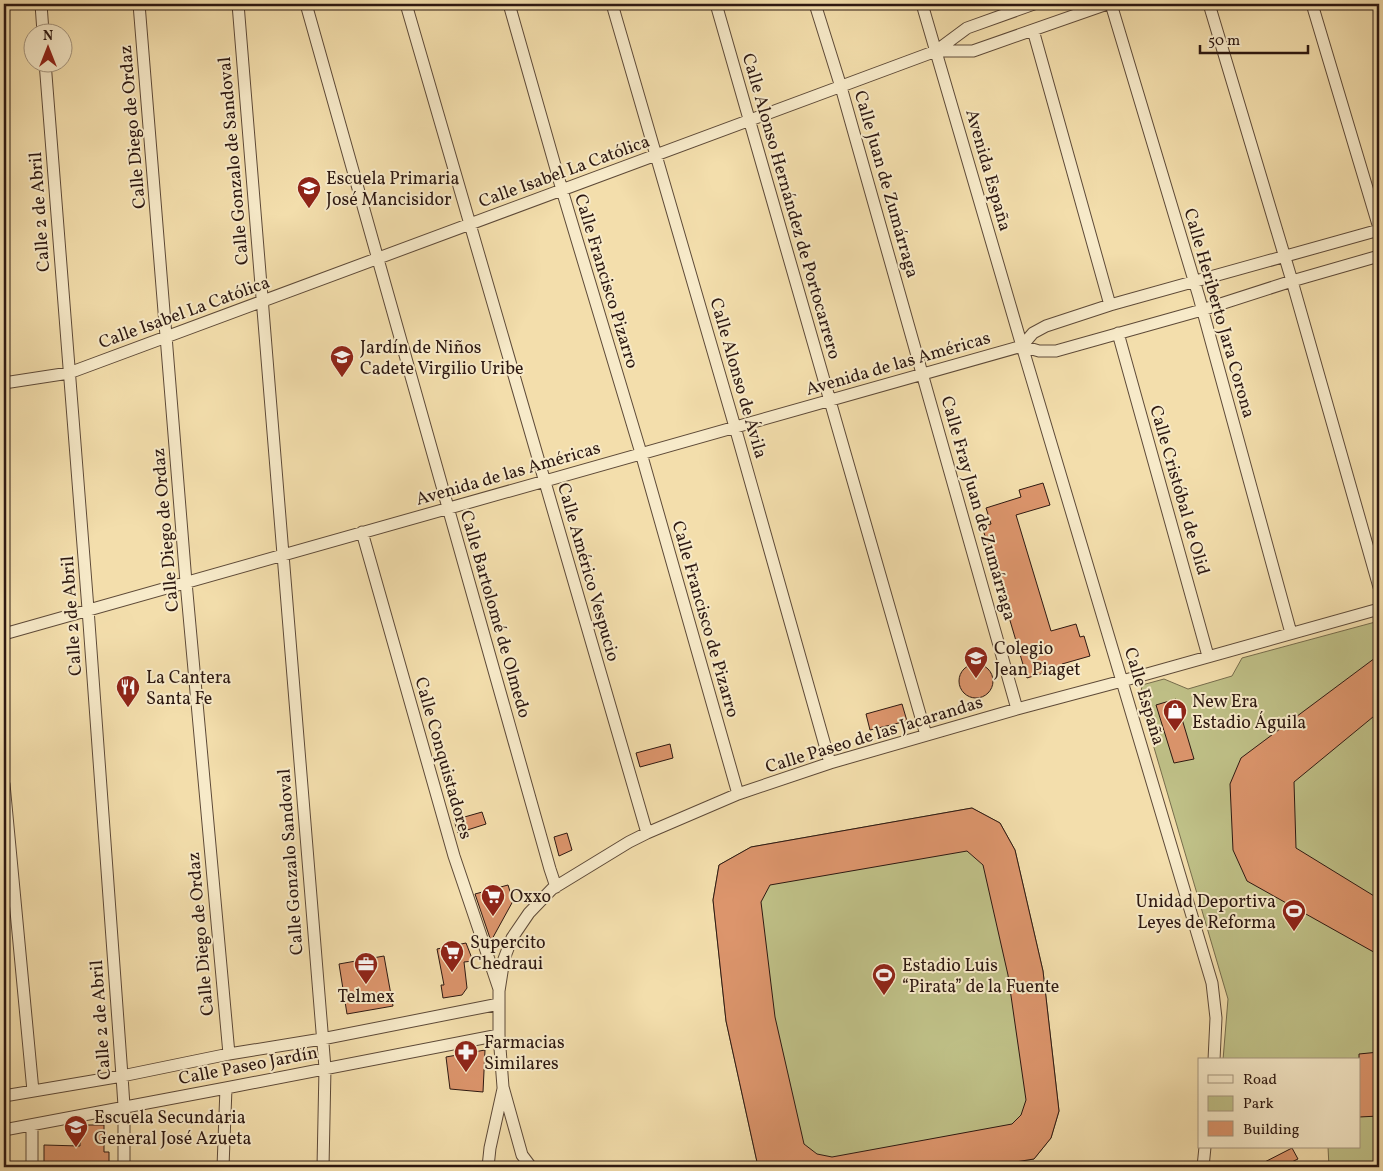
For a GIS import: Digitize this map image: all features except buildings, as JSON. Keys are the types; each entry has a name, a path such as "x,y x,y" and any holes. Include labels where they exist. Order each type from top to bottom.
{"street":[{"path":"41,4 42,22"},
{"name":"Calle Diego de Ordaz","path":"139,4 186,582 228,1054"},
{"name":"Calle Gonzalo de Sandoval","path":"238,4 284,554"},
{"name":"Calle Bartolomé de Olmedo","path":"306,4 556,887"},
{"name":"Calle Américo Vespucio","path":"406,4 647,833"},
{"name":"Calle Francisco Pizarro","path":"509,4 562,190 641,453"},
{"name":"Calle Alonso de Ávila","path":"612,4 830,763"},
{"name":"Calle Alonso Hernández de Portocarrero","path":"716,4 926,735"},
{"name":"Calle Juan de Zumárraga","path":"815,4 841,87 923,374"},
{"name":"Avenida España","path":"922,4 1022,346"},
{"name":"Calle Isabel La Católica","path":"936,51 973,51 1107,4"},
{"name":"Calle Heriberto Jara Corona","path":"1111,4 1194,282 1291,633"},
{"path":"1209,4 1292,281 1379,586"},
{"path":"1312,4 1379,229"},
{"name":"Calle Isabel La Católica","path":"4,383 69,373 262,302 936,51 967,28 1028,5"},
{"path":"1033,30 1110,305"},
{"name":"Calle 2 de Abril","path":"46,72 122,1076 124,1167"},
{"name":"Avenida de las Américas","path":"1022,346 1033,333 1046,326 1110,305 1379,229"},
{"name":"Avenida de las Américas","path":"4,634 1022,346 1056,351 1202,310 1379,256"},
{"name":"Calle Cristóbal de Olid","path":"1118,333 1208,656"},
{"name":"Calle España","path":"1022,346 1212,983 1216,1018 1214,1058"},
{"name":"Calle Fray Juan de Zumárraga","path":"923,374 1017,709"},
{"name":"Calle Francisco de Pizarro","path":"641,453 738,794"},
{"name":"Calle Conquistadores","path":"362,532 454,856 499,991"},
{"name":"Calle Gonzalo Sandoval","path":"284,554 325,1068 323,1167"},
{"name":"Calle Paseo de las Jacarandas","path":"503,1087 499,1035 499,991 504,960 512,938 529,913 552,889 629,842 738,794 830,763 1379,609"},
{"path":"4,784 33,1091"},
{"name":"Calle Paseo Jardín","path":"4,1096 122,1076 228,1054 322,1039 499,1004"},
{"name":"Calle Paseo Jardín","path":"4,1130 499,1035"},
{"path":"488,1167 490,1148 503,1087"},
{"path":"503,1087 522,1155 531,1167"},
{"path":"223,1167 226,1088"},
{"path":"32,1124 32,1167"},
{"path":"1203,1167 1205,1148"}],"green space":[{"name":"Unidad Deportiva Leyes de Reforma","path":"1379,621 1379,1167 1329,1167 1328,1148 1360,1148 1360,1058 1223,1058 1228,999 1140,700 1142,685 1164,679 1188,689 1232,676 1242,658"},
{"name":"Estadio Luis “Pirata” de la Fuente","path":"972,808 1000,823 1015,850 1043,971 1059,1111 1051,1138 1034,1159 984,1167 762,1167 757,1162 726,1021 713,900 719,865 751,847"}],"place":[{"name":"Escuela Primaria José Mancisidor","path":"309,209"},
{"name":"Jardín de Niños Cadete Virgilio Uribe","path":"342,378"},
{"name":"Colegio Jean Piaget","path":"976,679"},
{"name":"La Cantera Santa Fe","path":"128,708"},
{"name":"New Era Estadio Águila","path":"1175,732"},
{"name":"Oxxo","path":"493,917"},
{"name":"Unidad Deportiva Leyes de Reforma","path":"1294,932"},
{"name":"Supercito Chedraui","path":"452,973"},
{"name":"Telmex","path":"366,985"},
{"name":"Estadio Luis “Pirata” de la Fuente","path":"884,996"},
{"name":"Farmacias Similares","path":"466,1073"},
{"name":"Escuela Secundaria General José Azueta","path":"76,1148"}]}
